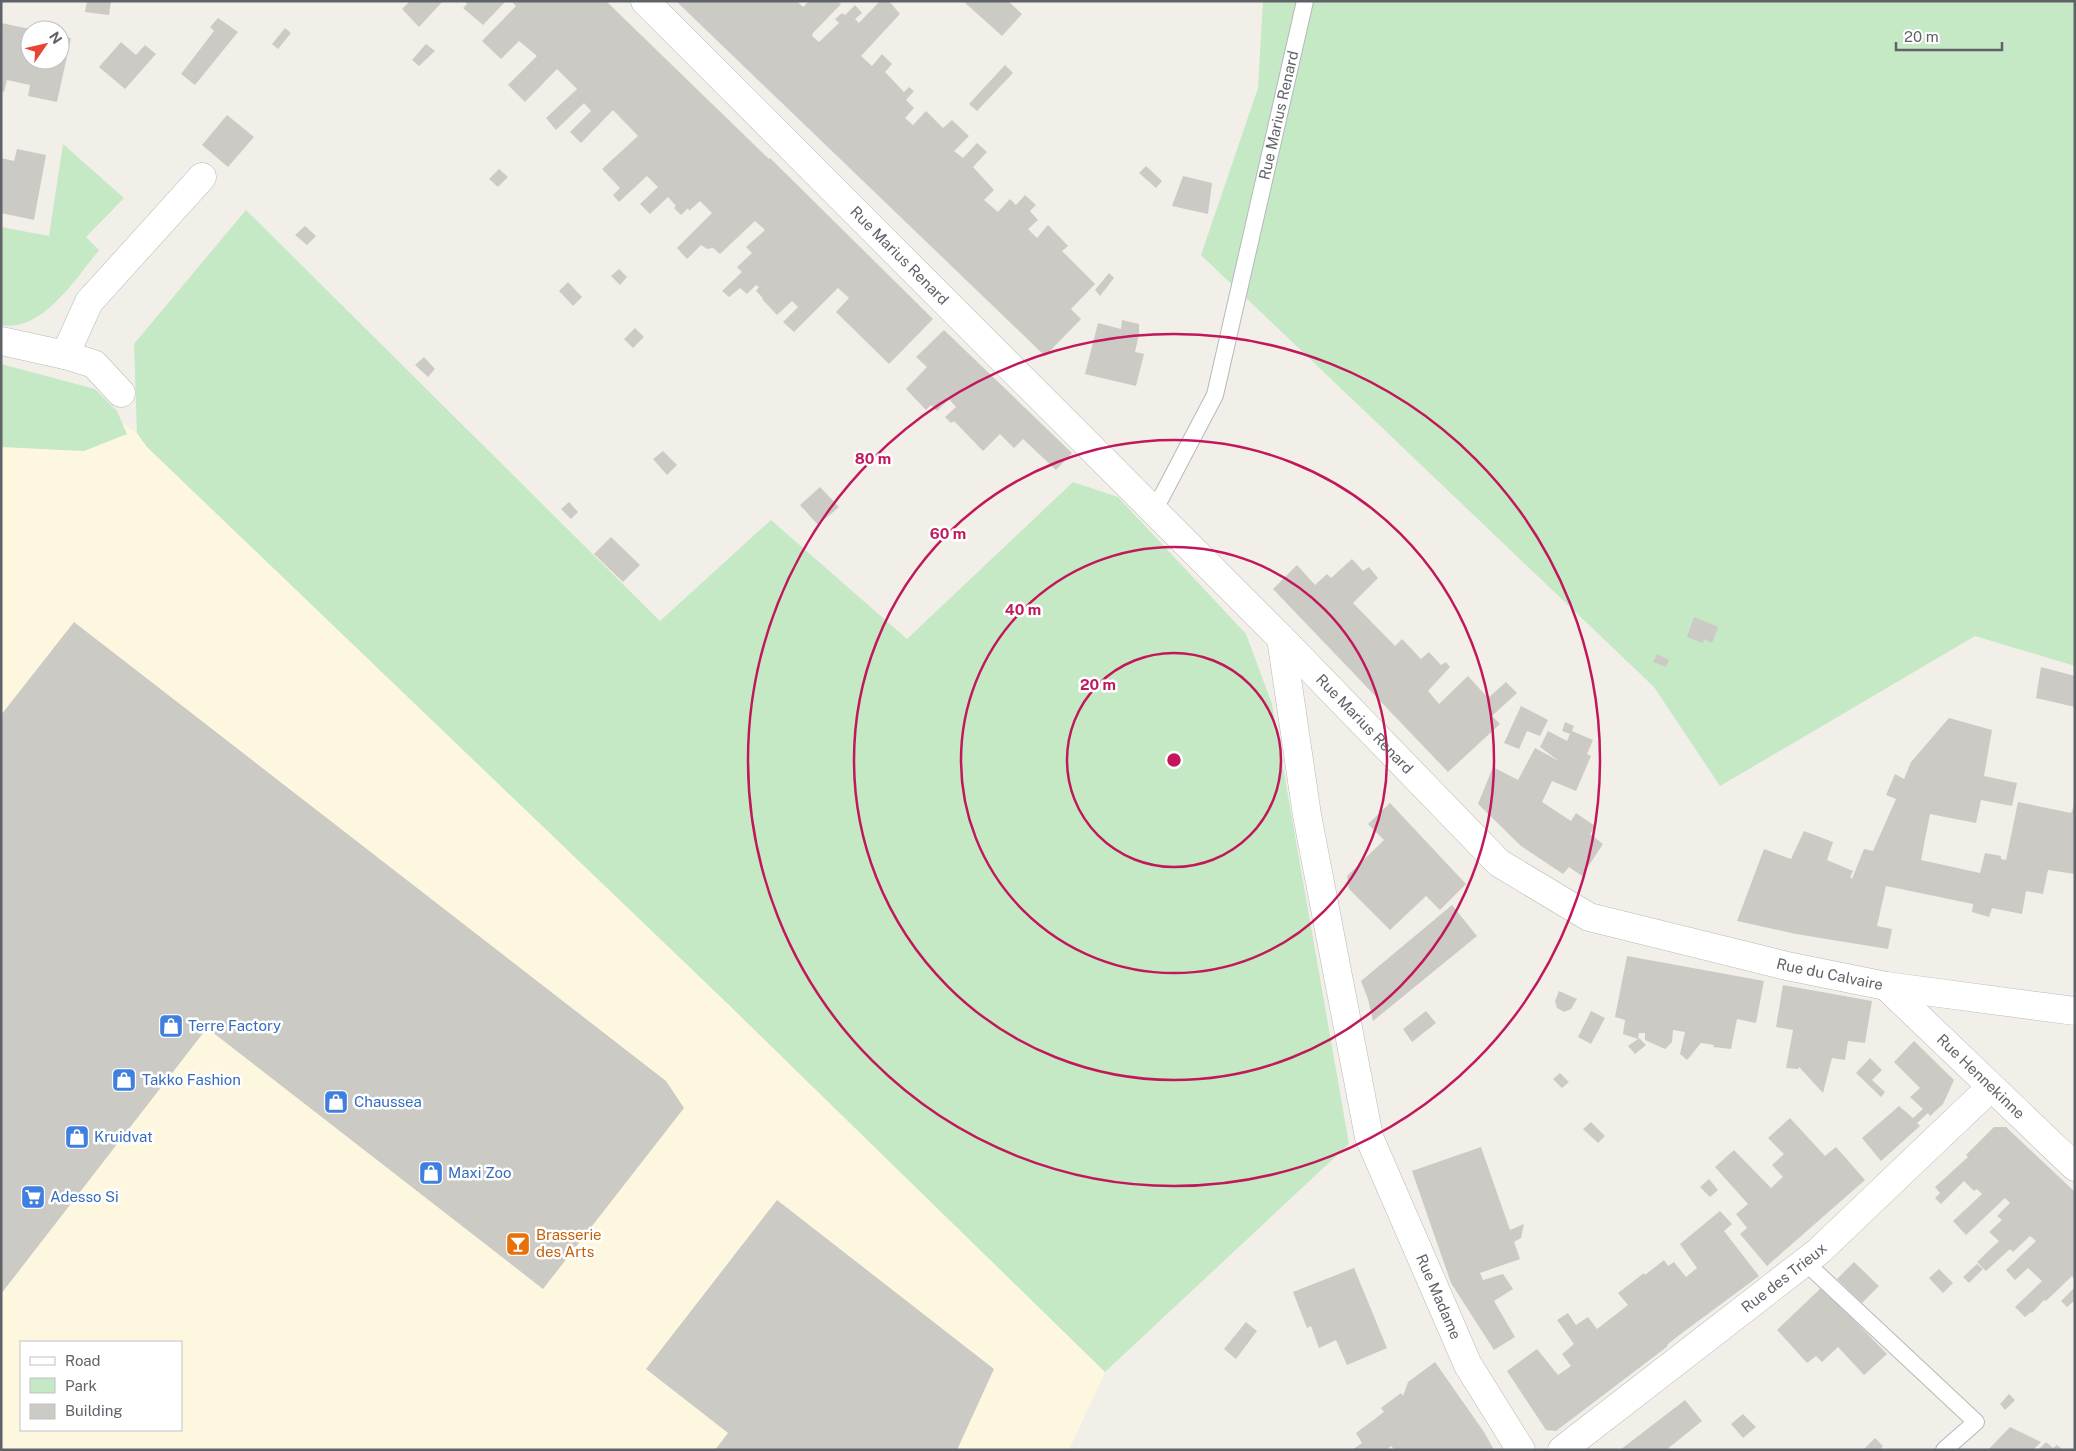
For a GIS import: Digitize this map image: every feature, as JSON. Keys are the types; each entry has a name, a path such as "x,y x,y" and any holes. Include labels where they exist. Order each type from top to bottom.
{"street":[{"name":"Rue Marius Renard","path":"645,1 1281,638 1499,863 1589,917"},
{"path":"64,354 89,302 202,177"},
{"path":"1,341 64,354 94,364 120,393"},
{"name":"Rue Madame","path":"1281,638 1307,815 1369,1137 1468,1365 1521,1450"},
{"name":"Rue du Calvaire","path":"1589,917 1787,966 1886,986 2075,1011"},
{"name":"Rue Hennekinne","path":"1886,986 2075,1167"},
{"name":"Rue des Trieux","path":"1562,1450 1819,1251 1991,1087"}],"lane":[{"name":"Rue Marius Renard","path":"1154,511 1215,395 1305,1"},
{"path":"1805,1262 1976,1422 1944,1450"}],"shaded area":[{"path":"1,388 99,408 137,433 147,447 728,1004 1105,1372 1069,1450 1,1450"}],"green space":[{"path":"1263,1 2075,1 2075,666 1975,636 1720,786 1654,687 1201,255 1258,88"},
{"path":"63,144 124,198 86,237 99,250 57,301 31,320 16,325 1,325 1,227 49,236"},
{"path":"246,210 660,621 771,520 907,639 1073,482 1118,497 1246,634 1272,704 1349,1144 1105,1372 728,1004 147,447 137,433 134,344"},
{"path":"1,364 95,389 117,411 127,434 84,451 1,447"}],"building":[{"path":"87,1 111,1 109,15 85,12"},
{"path":"410,1 443,1 419,27 402,9"},
{"path":"465,1 506,1 483,25 463,8 467,4"},
{"path":"511,1 606,1 770,158 933,319 889,364 836,312 849,298 838,288 794,332 783,322 798,307 792,301 777,315 756,291 759,287 756,285 747,294 740,288 729,297 722,291 742,272 737,267 752,253 746,247 765,230 755,221 720,254 713,248 707,249 701,245 687,259 677,248 712,213 700,201 689,211 688,208 681,215 674,208 676,206 668,197 650,214 640,204 658,187 647,176 619,202 613,195 620,188 602,169 638,136 613,110 581,143 570,132 591,111 584,103 556,130 546,118 577,89 557,69 525,102 508,85 537,56 519,41 501,59 482,41 516,6"},
{"path":"676,1 797,1 803,7 809,1 837,1 841,4 813,33 812,36 819,42 839,23 835,19 842,13 845,15 855,5 862,13 855,19 859,23 880,1 889,1 900,14 861,56 872,66 882,54 892,64 885,72 904,92 909,87 914,91 906,100 914,108 905,118 913,125 926,111 943,128 952,120 969,136 954,151 963,158 977,143 987,152 973,167 994,190 984,200 998,212 1010,199 1016,205 1025,195 1036,205 1030,211 1038,220 1028,229 1037,238 1048,225 1068,246 1062,251 1095,284 1071,309 1081,319 1045,356"},
{"path":"963,1 1008,1 1022,14 1002,36"},
{"path":"218,18 238,32 195,85 181,74 214,31 210,27"},
{"path":"1,23 20,27 20,70 64,70 57,102 28,96 30,85 7,80 4,92 1,91"},
{"path":"285,28 291,33 278,49 272,44"},
{"path":"121,42 136,55 145,45 156,54 125,89 99,67"},
{"path":"426,44 435,51 419,66 412,60"},
{"path":"1005,65 1013,73 977,111 969,104"},
{"path":"227,115 254,137 228,167 202,145"},
{"path":"17,149 46,155 34,220 1,213 1,158 14,161"},
{"path":"1146,166 1162,181 1156,188 1139,173"},
{"path":"499,169 508,177 498,187 489,179"},
{"path":"1183,176 1212,183 1208,214 1172,206"},
{"path":"305,226 316,236 307,245 295,235"},
{"path":"619,269 627,277 620,285 611,276"},
{"path":"1109,273 1114,278 1100,296 1095,290"},
{"path":"568,282 582,297 573,306 559,291"},
{"path":"1122,320 1139,324 1135,352 1144,354 1136,386 1085,374 1098,323 1121,329"},
{"path":"635,328 644,337 633,348 624,339"},
{"path":"944,330 1072,453 1056,470 1023,439 1014,448 1000,434 983,451 954,421 951,423 945,417 956,407 949,399 937,411 931,405 926,410 906,389 927,367 916,357"},
{"path":"424,357 435,369 428,377 415,365"},
{"path":"663,451 677,465 667,475 653,459"},
{"path":"820,487 839,507 818,525 800,505"},
{"path":"569,502 578,512 571,519 561,509"},
{"path":"611,537 640,565 623,582 594,554"},
{"path":"1352,559 1363,571 1369,567 1378,578 1353,603 1395,646 1402,639 1421,659 1429,652 1441,665 1446,662 1450,667 1428,691 1439,704 1468,676 1488,698 1506,682 1517,693 1492,716 1500,724 1448,772 1273,589 1297,565 1315,585 1327,574 1331,578"},
{"path":"1694,617 1718,627 1712,643 1704,639 1703,643 1687,637"},
{"path":"74,622 666,1081 684,1108 543,1289 207,1028 1,1294 1,715"},
{"path":"1657,654 1669,660 1666,667 1653,662"},
{"path":"2041,667 2075,676 2075,707 2036,698"},
{"path":"1521,706 1548,720 1540,736 1527,731 1519,749 1504,743"},
{"path":"1949,718 1992,730 1984,776 2017,783 2012,806 1981,800 1976,823 1930,814 1921,860 1980,873 1985,853 2001,856 2001,859 2006,860 2018,802 2071,813 2075,803 2075,874 2048,870 2043,894 2026,891 2022,914 1992,908 1989,917 1972,912 1973,904 1886,886 1877,926 1892,929 1888,949 1796,934 1737,921 1764,849 1791,859 1804,831 1833,842 1827,860 1853,871 1850,877 1852,879 1864,849 1873,851 1896,799 1886,795 1895,774 1904,779 1911,762"},
{"path":"1565,722 1574,726 1572,731 1593,740 1587,754 1591,756 1576,791 1552,781 1542,802 1571,821 1576,813 1595,826 1590,834 1603,844 1582,876 1569,867 1563,874 1521,846 1478,804 1493,767 1518,780 1535,748 1559,761 1540,747 1548,731 1567,741 1570,734 1562,731"},
{"path":"1390,803 1466,884 1440,910 1426,896 1390,930 1349,889 1347,876 1384,840 1368,824"},
{"path":"1452,905 1477,936 1373,1021 1368,999 1361,981"},
{"path":"1627,956 1764,981 1756,1023 1737,1019 1731,1049 1713,1047 1714,1045 1701,1043 1687,1060 1680,1054 1685,1032 1673,1030 1672,1042 1665,1049 1645,1040 1645,1033 1639,1033 1638,1039 1623,1034 1625,1020 1615,1017"},
{"path":"1783,985 1872,1001 1865,1043 1848,1041 1845,1060 1832,1058 1823,1093 1799,1067 1798,1069 1786,1068 1793,1030 1776,1027"},
{"path":"1559,991 1577,999 1571,1009 1564,1012 1557,1008 1555,1001"},
{"path":"1426,1011 1436,1023 1412,1042 1403,1029"},
{"path":"1591,1011 1605,1018 1591,1044 1578,1037"},
{"path":"1639,1038 1646,1045 1635,1054 1628,1046"},
{"path":"1914,1041 1954,1080 1943,1104 1930,1116 1928,1113 1917,1123 1920,1126 1881,1161 1862,1138 1899,1106 1913,1118 1923,1109 1910,1097 1920,1088 1894,1062"},
{"path":"1870,1058 1882,1070 1872,1080 1885,1092 1881,1097 1856,1073"},
{"path":"1560,1073 1569,1082 1562,1088 1553,1079"},
{"path":"1790,1118 1825,1156 1836,1147 1865,1180 1767,1266 1740,1234 1747,1228 1736,1214 1748,1204 1715,1167 1734,1150 1771,1188 1783,1177 1772,1165 1784,1154 1768,1138"},
{"path":"1591,1122 1605,1136 1598,1143 1583,1129"},
{"path":"1994,1127 2006,1127 2075,1192 2075,1280 2072,1276 2046,1301 2044,1300 2032,1313 2025,1317 2015,1307 2042,1281 2028,1268 2015,1280 2006,1270 2036,1241 2030,1236 2013,1252 2010,1249 1986,1271 1977,1262 1999,1241 1989,1232 2002,1220 1997,1216 2010,1203 2005,1198 1966,1235 1953,1221 1982,1194 1977,1189 1974,1191 1964,1181 1941,1204 1935,1198 1940,1193 1935,1187 1968,1157 1966,1155"},
{"path":"1481,1147 1510,1230 1524,1224 1521,1238 1514,1242 1520,1259 1480,1273 1483,1280 1503,1274 1513,1289 1494,1301 1515,1337 1494,1350 1451,1283 1412,1171"},
{"path":"1709,1179 1718,1190 1710,1197 1700,1187"},
{"path":"777,1200 994,1369 957,1450 715,1450 728,1433 646,1369"},
{"path":"1720,1211 1732,1224 1724,1231 1759,1276 1556,1431 1546,1430 1507,1371 1537,1349 1558,1375 1571,1366 1562,1354 1574,1344 1557,1320 1568,1313 1576,1325 1588,1317 1597,1329 1628,1305 1618,1293 1664,1260 1668,1266 1674,1262 1686,1277 1697,1268 1680,1244"},
{"path":"1854,1262 1879,1286 1862,1303 1837,1279"},
{"path":"1977,1264 1983,1269 1969,1283 1963,1277"},
{"path":"1354,1268 1387,1348 1347,1365 1336,1340 1319,1348 1311,1326 1307,1328 1293,1292"},
{"path":"1939,1269 1953,1283 1943,1293 1929,1278"},
{"path":"1822,1287 1887,1354 1864,1375 1838,1347 1822,1362 1816,1356 1807,1363 1777,1330"},
{"path":"2075,1287 2075,1304 2073,1302 2067,1307 2061,1301"},
{"path":"1246,1322 1257,1331 1236,1359 1224,1349"},
{"path":"1435,1362 1484,1432 1494,1450 1395,1450 1391,1446 1386,1450 1352,1450 1362,1443 1356,1433 1384,1412 1381,1408 1401,1393 1403,1396 1408,1382"},
{"path":"2009,1394 2015,1400 2005,1410 2000,1404"},
{"path":"1685,1400 1702,1421 1666,1450 1620,1450"},
{"path":"1743,1414 1756,1427 1743,1438 1731,1424"},
{"path":"2010,1427 2041,1442 2033,1450 1988,1450"},
{"path":"1875,1438 1883,1446 1880,1450 1863,1450"},
{"path":"2046,1442 2053,1448 2057,1445 2063,1450 2040,1450"}],"place":[{"name":"Terre Factory","path":"171,1026"},
{"name":"Takko Fashion","path":"124,1080"},
{"name":"Chaussea","path":"336,1102"},
{"name":"Kruidvat","path":"77,1137"},
{"name":"Maxi Zoo","path":"431,1173"},
{"name":"Adesso Si","path":"33,1197"},
{"name":"Brasserie des Arts","path":"518,1244"}]}
